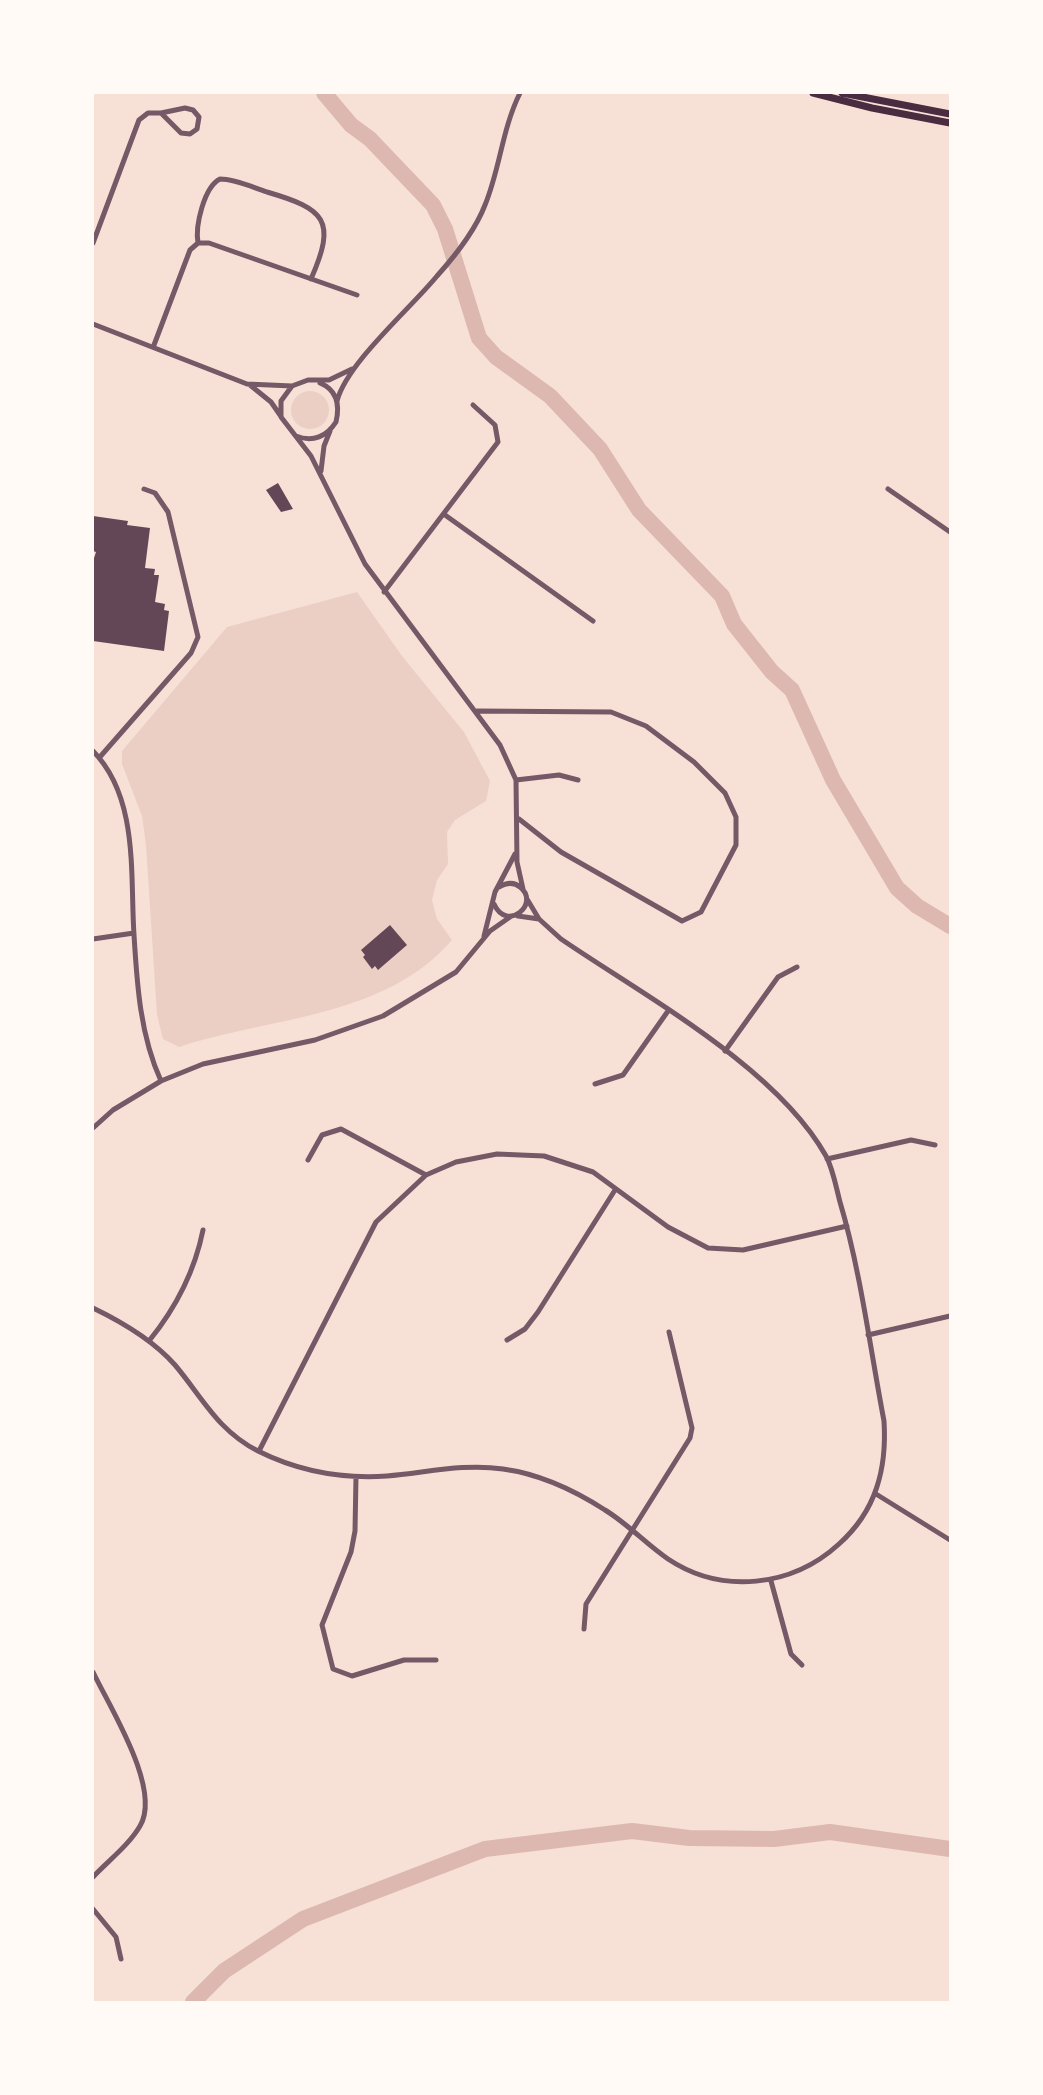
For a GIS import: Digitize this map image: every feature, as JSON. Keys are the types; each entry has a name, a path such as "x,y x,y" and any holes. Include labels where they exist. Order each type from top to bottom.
{"main road":[{"path":"813,93 950,123"},
{"path":"842,93 950,114"}],"street":[{"path":"321,474 320,463 330,431 337,422 337,401 352,369 439,275 486,204 510,112 520,93"},
{"path":"93,243 139,120 148,113 191,109 199,117 199,126 192,133 184,134 161,113"},
{"path":"198,243 197,231 210,186 220,179 303,203 319,218 324,231 325,246 311,279"},
{"path":"154,345 190,250 198,243 209,243 357,295"},
{"path":"93,324 154,345 247,384 271,401 321,474 345,530 384,592 477,711 500,745 516,780 519,819 517,850 523,889 538,919 561,939 725,1051 775,1090 808,1128 827,1159 847,1226 884,1421 886,1449 876,1494 852,1532 827,1556 771,1581 719,1580 670,1560 606,1511 568,1489 538,1477 503,1469 456,1468 356,1477 288,1464 259,1451 224,1429 175,1365 149,1341 93,1308"},
{"path":"247,384 265,387 292,386 308,380 329,380 352,369"},
{"path":"317,381 332,391 337,401"},
{"path":"281,417 281,401 292,386"},
{"path":"384,592 446,515 498,442 495,425 473,405"},
{"path":"295,436 311,439 330,431"},
{"path":"99,758 191,653 198,637 168,512 155,493 144,489"},
{"path":"888,489 950,532"},
{"path":"446,515 593,621"},
{"path":"477,711 611,712 646,726 694,762 725,793 736,817 736,845 701,912 682,921 561,852 519,819"},
{"path":"93,751 112,781 126,819 132,865 134,933 146,1039 161,1081"},
{"path":"516,780 559,775 578,780"},
{"path":"483,939 498,888 517,850"},
{"path":"498,888 508,883 523,889"},
{"path":"93,1128 113,1110 161,1081 203,1064 315,1040 383,1016 456,972 483,939 524,909 527,899"},
{"path":"494,904 499,913 538,919"},
{"path":"93,939 134,933"},
{"path":"725,1051 778,977 797,967"},
{"path":"595,1084 623,1075 668,1012"},
{"path":"308,1160 322,1135 341,1129 426,1175"},
{"path":"827,1159 911,1140 935,1145"},
{"path":"259,1451 376,1222 426,1175 456,1163 497,1154 544,1156 593,1172 686,1238 715,1249 743,1250 847,1226"},
{"path":"507,1340 525,1329 538,1312 615,1190"},
{"path":"149,1341 170,1316 199,1250 203,1230"},
{"path":"868,1335 950,1316"},
{"path":"584,1629 586,1604 634,1532 690,1438 691,1428 669,1332"},
{"path":"356,1477 355,1531 351,1552 322,1625 333,1670 352,1676 404,1660 436,1660"},
{"path":"876,1494 950,1539"},
{"path":"771,1581 791,1654 802,1665"},
{"path":"93,1672 143,1779 147,1802 142,1824 93,1877"},
{"path":"93,1909 116,1937 121,1959"}],"shaded area":[{"path":"310,391 324,396 329,410 324,424 310,429 296,424 291,410 296,396"},
{"path":"357,592 402,656 464,732 490,781 486,801 455,820 447,832 448,864 437,880 432,900 437,919 452,940 425,966 394,985 360,1000 324,1012 179,1047 163,1039 157,1015 146,845 142,816 122,764 122,751 227,627"}],"building":[{"path":"278,483 293,509 281,512 266,490"},
{"path":"93,516 128,521 127,525 150,528 145,568 155,569 154,575 159,575 155,602 165,604 164,610 169,611 164,651 93,641 93,561 96,552 93,551"},
{"path":"390,925 407,945 378,970 375,966 372,969 361,950"}],"waterway":[{"path":"324,93 351,125 370,139 433,205 445,229 479,338 496,357 550,396 600,449 639,510 722,596 734,624 772,672 792,690 833,780 897,888 917,906 950,926"},
{"path":"193,2002 224,1971 303,1919 485,1849 632,1831 689,1838 774,1839 830,1832 950,1849"}]}
